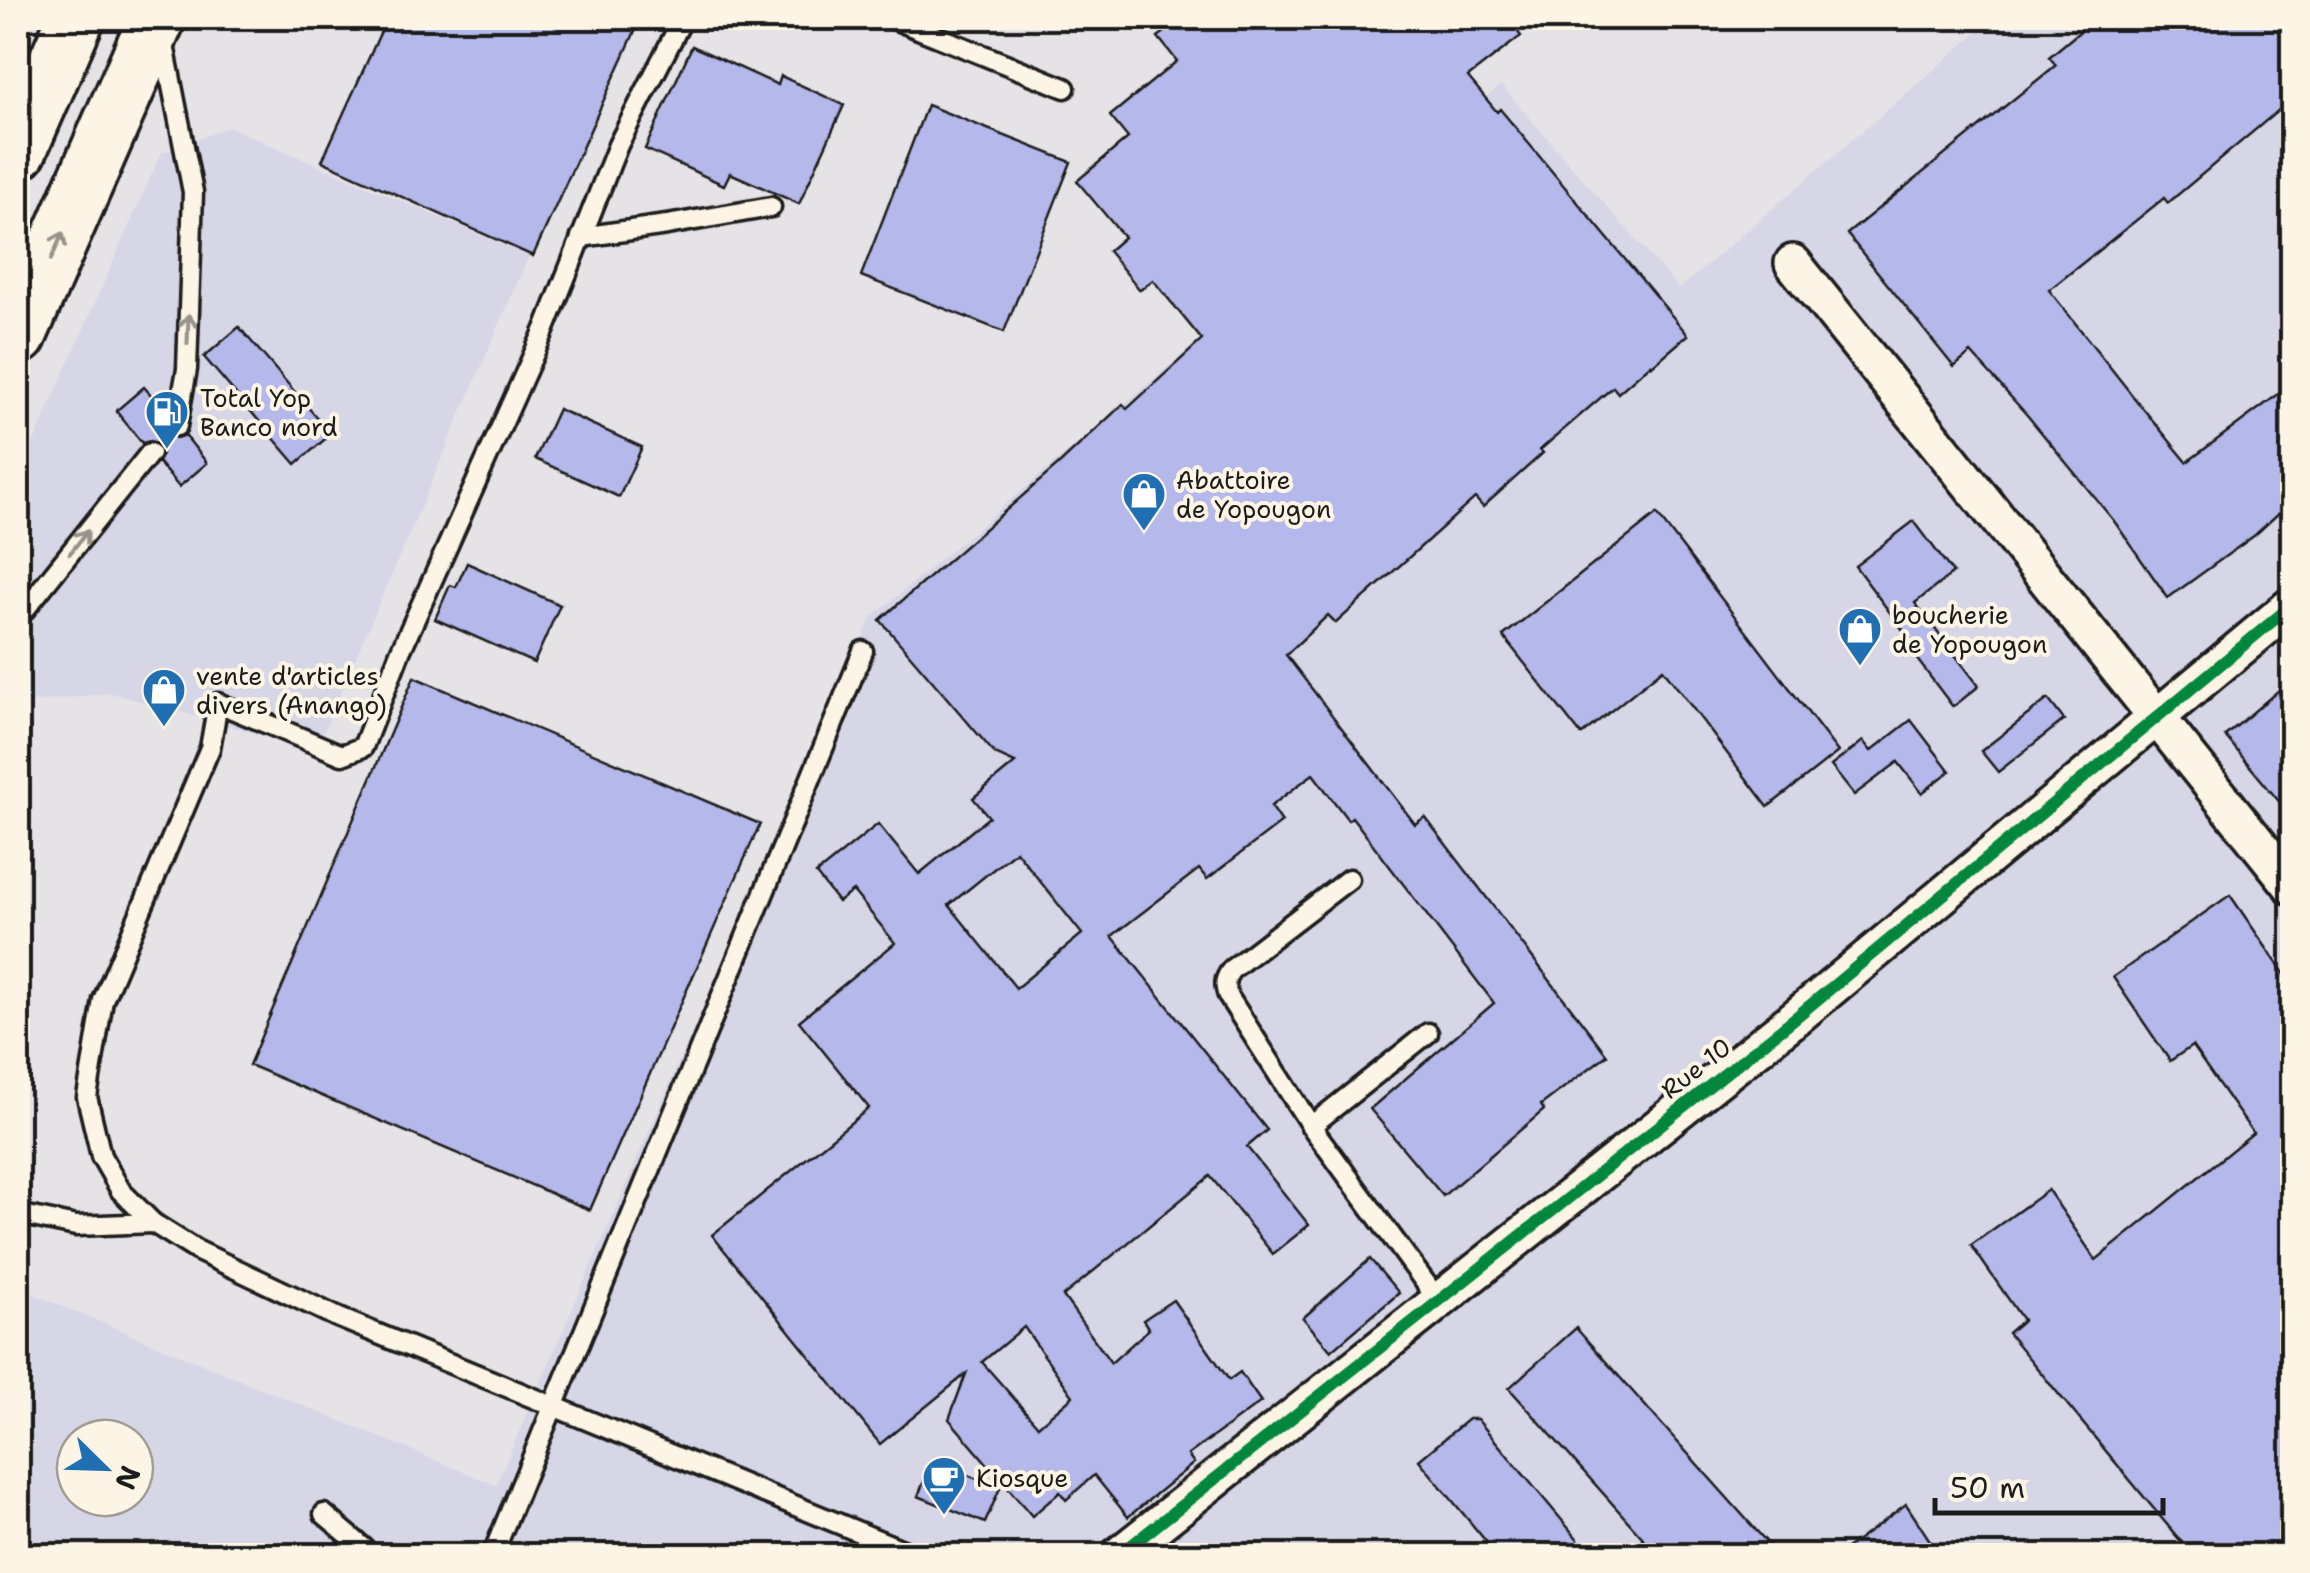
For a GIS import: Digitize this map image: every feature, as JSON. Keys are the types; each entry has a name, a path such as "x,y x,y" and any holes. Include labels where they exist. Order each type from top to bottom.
{"highway":[{"path":"40,100 67,18"},
{"path":"18,150 76,18"},
{"path":"18,336 158,18"}],"street":[{"path":"1793,264 2292,886"},
{"name":"Rue 10","path":"1118,1556 1795,1018 2292,605"}],"lane":[{"path":"158,18 193,192 187,369 177,426"},
{"path":"683,18 618,145 545,328 400,652 363,746 342,755 218,704 210,748 103,1000 87,1097 101,1156 121,1192 153,1223 196,1250 338,1317 918,1556"},
{"path":"891,18 1065,88"},
{"path":"581,237 771,207"},
{"path":"18,618 150,453"},
{"path":"492,1556 863,651"},
{"path":"1349,880 1232,970 1224,985 1311,1126 1438,1300"},
{"path":"1311,1126 1428,1033"},
{"path":"18,1214 76,1226 153,1223"},
{"path":"324,1514 364,1548 366,1556"}],"shaded area":[{"path":"1994,18 2292,18 2292,1555 18,1555 18,1288 496,1485 871,618 1501,85 1679,289"},
{"path":"229,127 529,256 316,750 111,693 18,704 18,478 161,153"}],"building":[{"path":"387,18 641,18 533,256 322,161"},
{"path":"1183,18 1507,18 1521,36 1468,77 1497,112 1500,109 1688,335 1618,393 1613,387 1540,450 1543,453 1483,507 1475,498 1336,623 1328,615 1286,655 1415,824 1425,817 1607,1055 1541,1105 1544,1110 1443,1196 1370,1109 1494,1003 1352,817 1348,820 1313,774 1271,806 1282,822 1207,879 1199,869 1112,936 1267,1130 1247,1147 1309,1225 1273,1254 1210,1176 1063,1296 1111,1363 1149,1329 1143,1320 1173,1300 1229,1380 1240,1372 1261,1402 1188,1455 1194,1463 1128,1517 1094,1475 1066,1500 1060,1492 1032,1516 949,1419 966,1374 880,1444 712,1235 869,1108 799,1021 895,943 853,891 838,902 816,874 878,824 919,874 989,817 973,798 1015,763 995,754 880,620 1123,404 1127,409 1202,340 1153,280 1140,290 1108,251 1124,237 1077,181 1128,138 1110,116 1177,61 1158,37","holes":["1016,851 1082,934 1016,988 949,905","1024,1327 1073,1396 1038,1426 982,1362"]},
{"path":"2096,18 2292,18 2292,99 2168,203 2164,198 2049,290 2187,462 2292,384 2292,501 2255,535 2168,598 2114,521 2027,415 1971,353 1954,367 1847,234 2056,65 2049,57"},
{"path":"692,46 778,85 781,76 844,105 799,204 730,173 724,185 645,149"},
{"path":"927,105 1071,162 1004,332 861,276"},
{"path":"239,327 331,434 296,464 204,357"},
{"path":"144,387 167,413 168,435 185,435 207,463 179,487 158,462 162,454 158,444 142,443 116,411"},
{"path":"558,409 642,447 619,497 535,459"},
{"path":"1657,514 1838,752 1768,807 1663,669 1581,735 1503,636"},
{"path":"1914,521 1953,573 1915,603 1979,686 1953,707 1907,646 1912,642 1855,566"},
{"path":"467,563 560,605 534,663 435,619 450,585 456,587"},
{"path":"414,677 760,824 590,1210 249,1065"},
{"path":"2292,679 2292,817 2225,736"},
{"path":"2048,699 2064,720 1998,772 1981,751"},
{"path":"1911,720 1950,771 1922,793 1898,762 1854,795 1831,766 1863,741 1871,751"},
{"path":"2230,895 2292,985 2292,1556 2193,1556 2008,1333 2023,1320 1971,1245 2048,1190 2096,1260 2253,1133 2192,1046 2170,1061 2113,977"},
{"path":"1370,1259 1399,1293 1331,1351 1303,1318"},
{"path":"1576,1328 1779,1556 1659,1556 1509,1388"},
{"path":"1468,1419 1477,1419 1581,1543 1566,1556 1498,1556 1419,1460"},
{"path":"932,1461 1000,1488 985,1523 918,1496"},
{"path":"1906,1504 1940,1556 1837,1556"}],"cycle path":[{"path":"1118,1556 1795,1018 2292,605"}],"place":[{"name":"Total Yop Banco nord","path":"167,450"},
{"name":"Abattoire de Yopougon","path":"1144,532"},
{"name":"boucherie de Yopougon","path":"1860,667"},
{"name":"vente d'articles divers (Anango)","path":"164,728"},
{"name":"Kiosque","path":"944,1516"}]}
